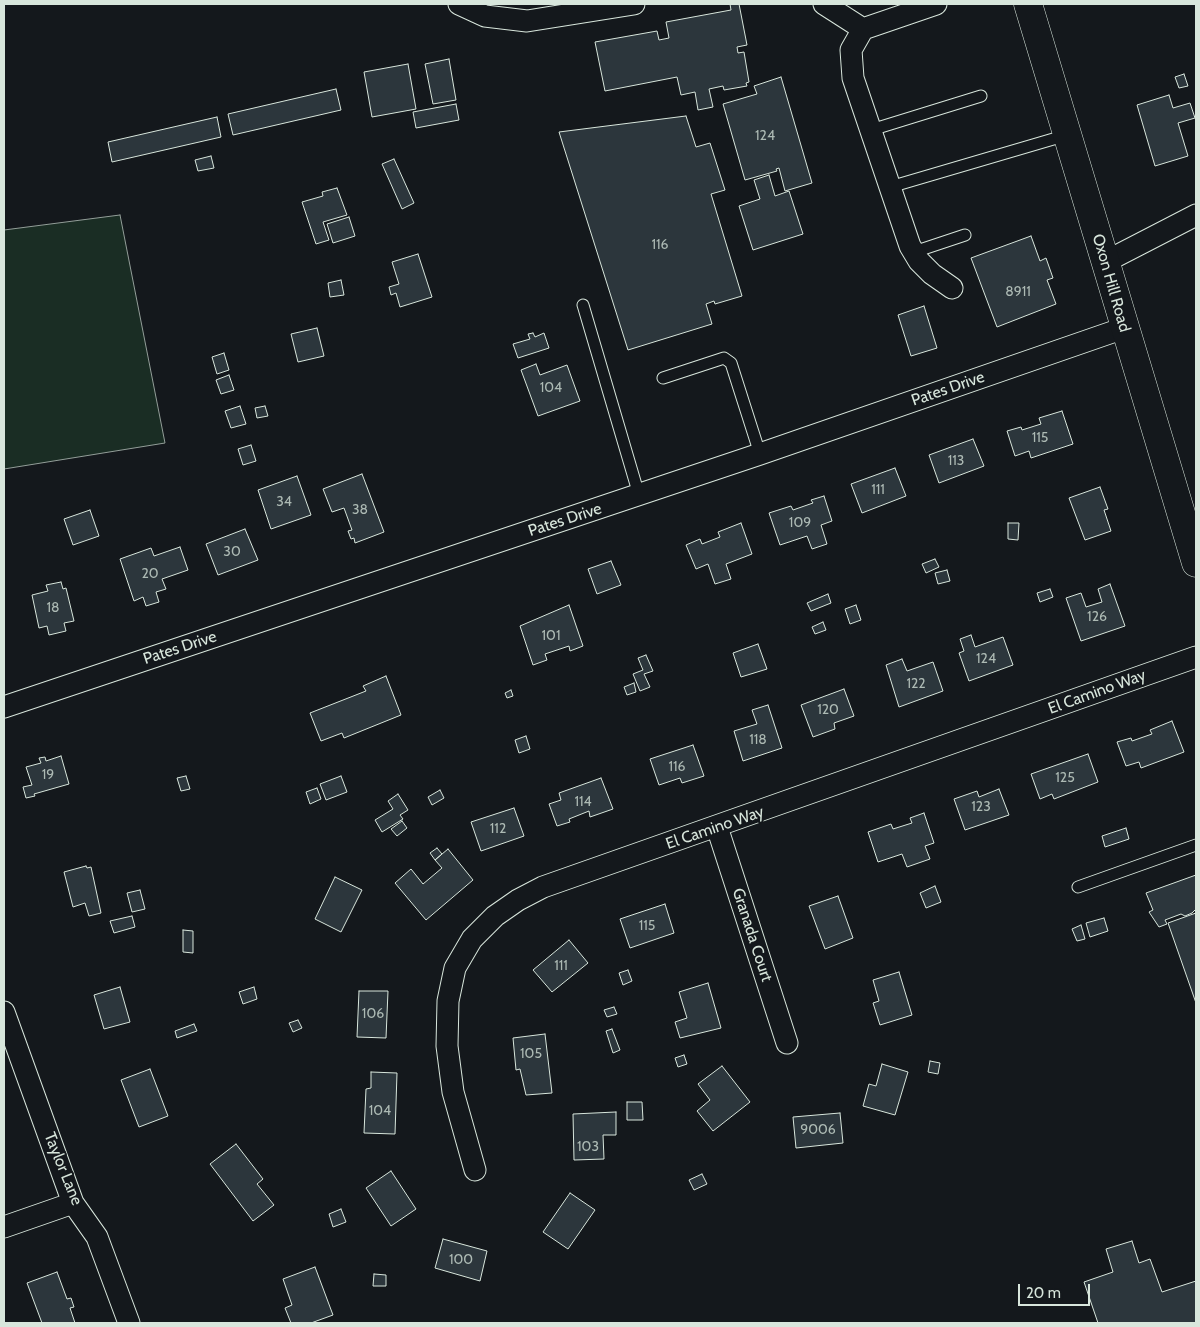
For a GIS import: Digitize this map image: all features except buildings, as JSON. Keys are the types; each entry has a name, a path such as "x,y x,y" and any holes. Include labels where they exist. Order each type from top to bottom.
{"main road":[{"name":"Oxon Hill Road","path":"1028,4 1196,562"}],"street":[{"path":"459,4 485,16 527,21 634,4"},
{"path":"824,4 863,29"},
{"path":"936,4 863,29 851,50 853,78 914,252 932,274 952,288"},
{"path":"1105,262 1196,215"},
{"name":"Pates Drive","path":"4,707 639,495 1124,328"},
{"name":"El Camino Way","path":"475,1170 453,1092 447,1046 448,1001 455,968 472,939 494,916 518,900 543,887 717,828 1196,657"},
{"name":"Granada Court","path":"717,828 787,1043"},
{"name":"Taylor Lane","path":"4,1012 73,1202 97,1237 129,1323"},
{"path":"4,1227 73,1202"}],"lane":[{"path":"871,130 981,96"},
{"path":"890,187 1066,135"},
{"path":"914,252 965,235"},
{"path":"583,305 639,495"},
{"path":"663,378 724,358 730,363 760,454"},
{"path":"1078,887 1196,845"}],"green space":[{"path":"120,215 165,443 4,469 4,230"}]}
